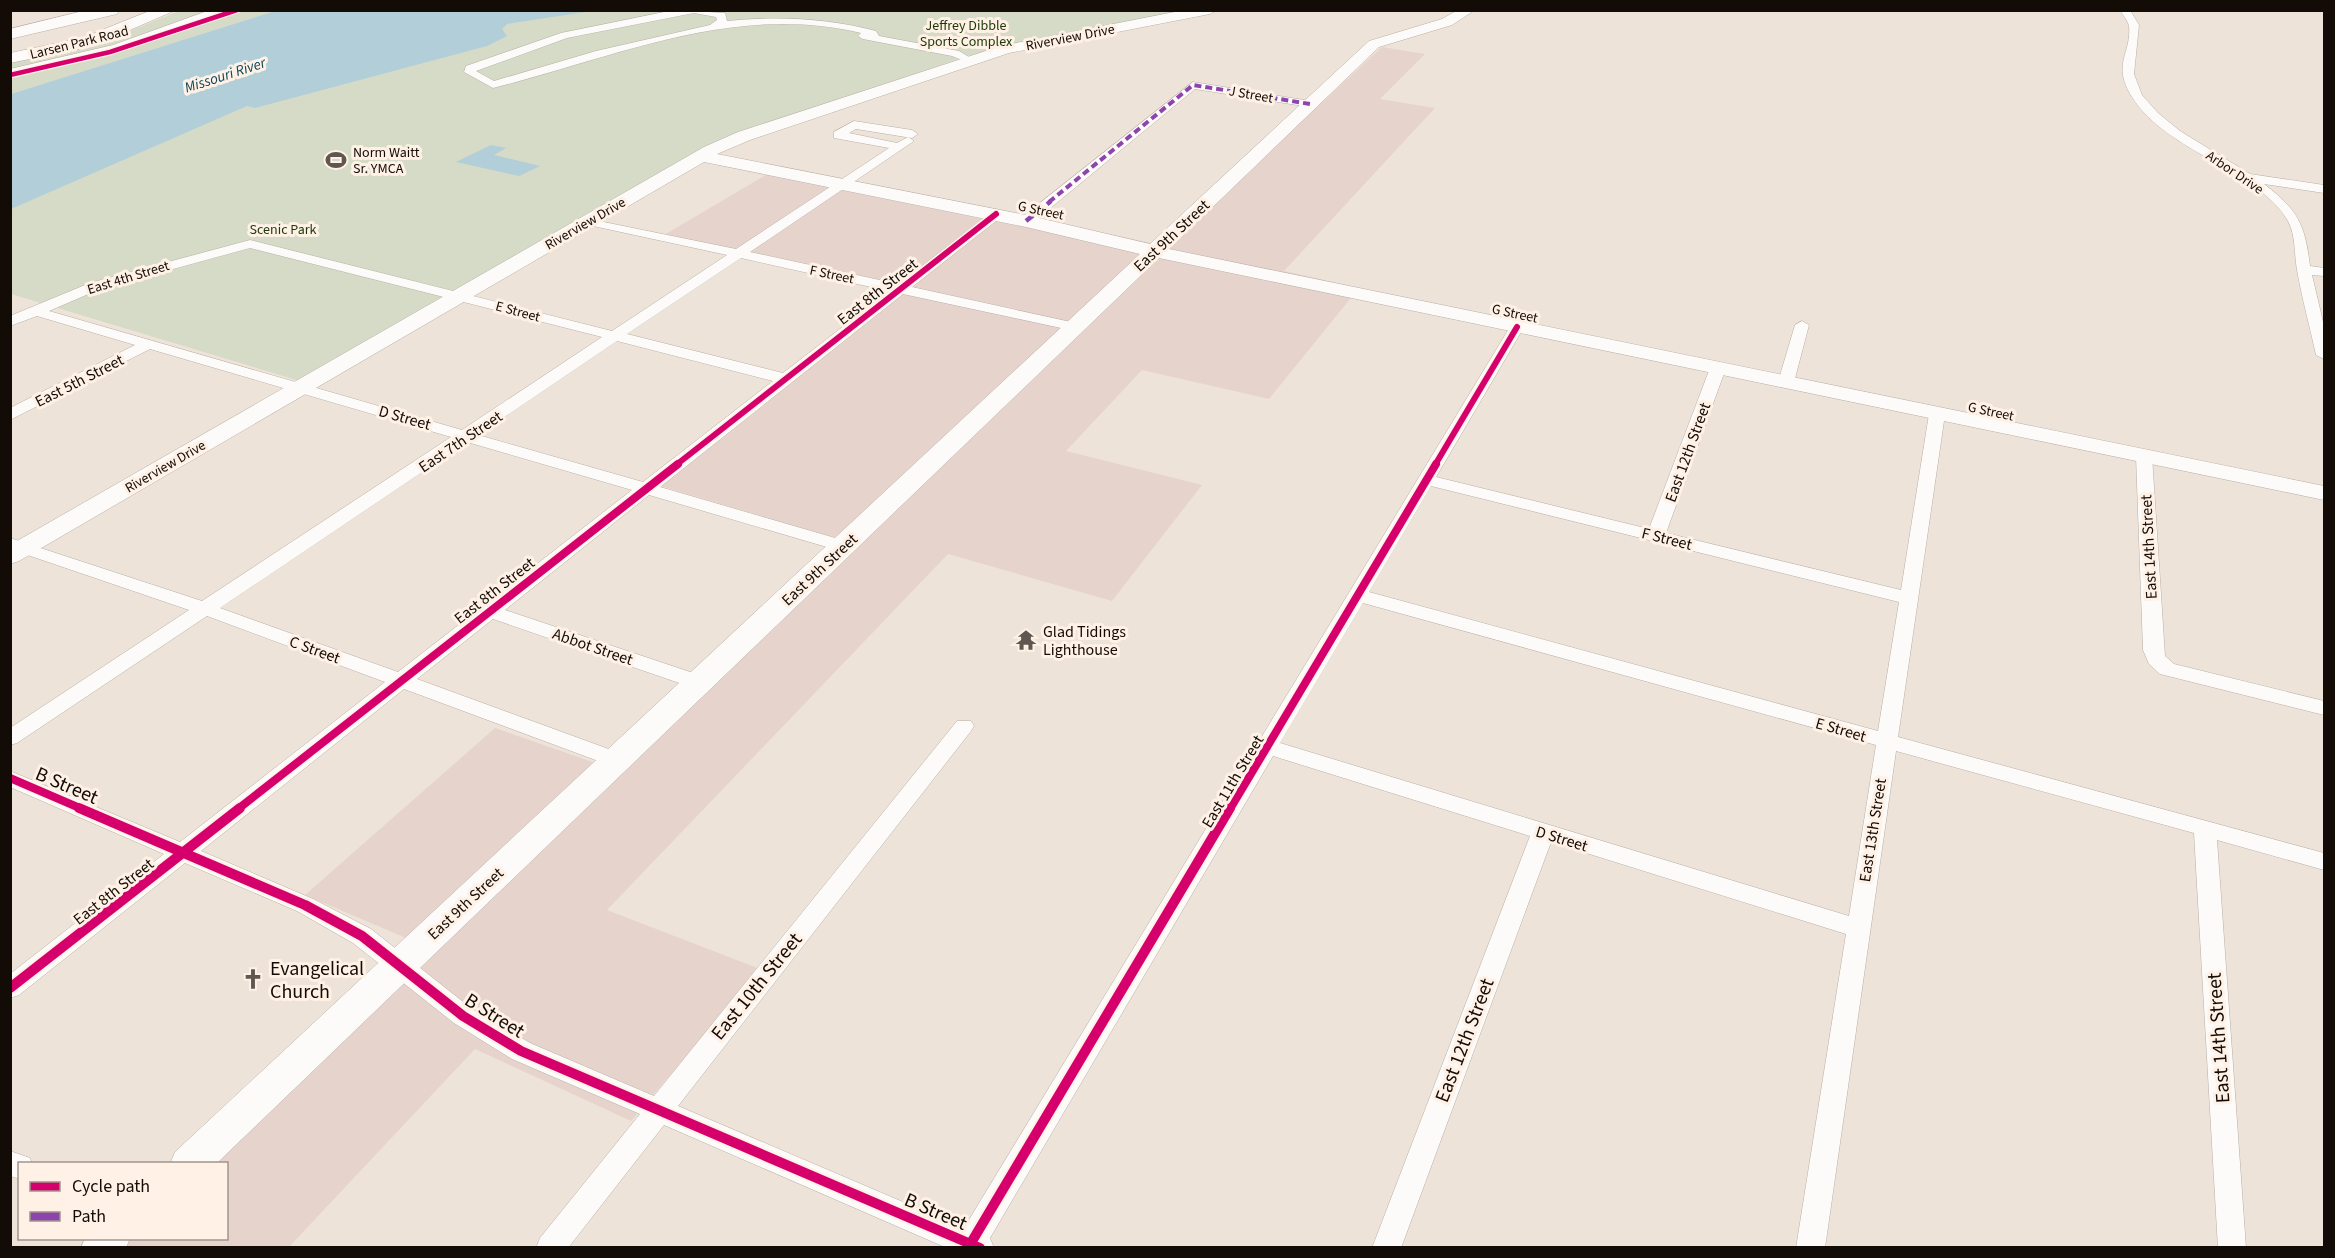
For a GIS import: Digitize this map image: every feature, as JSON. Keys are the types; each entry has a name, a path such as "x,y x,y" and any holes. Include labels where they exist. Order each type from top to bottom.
{"highway":[{"path":"10,21 52,10"},
{"path":"10,29 82,10"},
{"path":"10,34 111,10"}],"main road":[{"path":"10,58 87,42 168,10"},
{"name":"Riverview Drive","path":"15,549 702,156 744,136 1006,49 1210,10"},
{"name":"East 9th Street","path":"191,1162 1374,44 1398,34 1454,20 1468,10"},
{"name":"G Street","path":"702,156 996,214 1155,251 1516,327 2325,493"},
{"path":"644,189 703,167 743,164"}],"street":[{"name":"Larsen Park Road","path":"10,72 116,47 221,10"},
{"path":"717,25 722,21 721,15 694,10 565,34 470,68 472,76 492,85 610,50 717,25 778,19 828,23 830,26 862,36 874,36 943,52 963,62"},
{"name":"Arbor Drive","path":"2125,10 2134,25 2127,71 2131,86 2140,100 2165,124 2268,194 2292,218 2300,235 2304,270 2322,331 2325,355"},
{"name":"J Street","path":"1026,221 1193,85 1310,104"},
{"name":"East 7th Street","path":"10,738 616,337 907,141"},
{"path":"2244,177 2325,189"},
{"name":"East 8th Street","path":"10,988 996,214"},
{"name":"F Street","path":"589,221 1075,327"},
{"name":"E Street","path":"250,244 786,379"},
{"name":"East 4th Street","path":"10,322 95,286 250,244"},
{"path":"2304,270 2325,272"},
{"name":"D Street","path":"35,311 468,435 843,546"},
{"path":"1786,382 1802,325"},
{"name":"East 11th Street","path":"973,1246 1516,327"},
{"name":"East 5th Street","path":"10,415 148,344"},
{"name":"East 12th Street","path":"1656,535 1718,368"},
{"name":"East 13th Street","path":"1810,1248 1885,742 1937,414"},
{"name":"East 14th Street","path":"2144,456 2153,650 2156,659 2167,669 2325,708"},
{"name":"F Street","path":"1425,480 1908,598"},
{"name":"C Street","path":"15,549 205,609 617,760"},
{"name":"E Street","path":"1357,595 1885,742 2325,861"},
{"name":"Abbot Street","path":"489,611 698,682"},
{"name":"East 10th Street","path":"550,1248 964,726"},
{"name":"D Street","path":"1268,747 1857,928"},
{"name":"B Street","path":"10,778 305,905 362,936 463,1016 521,1051 973,1246"},
{"name":"East 14th Street","path":"2205,829 2232,1248"},
{"name":"East 12th Street","path":"1386,1248 1543,832"}],"shaded area":[{"path":"1382,47 1425,54 1380,99 1435,108 1284,271 1359,288 1269,399 1142,370 1066,451 1202,485 1112,601 948,554 607,910 760,969 631,1121 475,1049 289,1247 83,1248 92,1240 228,1240 228,1162 175,1162 413,941 305,895 495,728 621,772 857,544 647,482 899,287 664,235 781,166 1167,246"}],"green space":[{"path":"179,11 275,11 11,94 10,60 70,50 110,39"},
{"name":"Scenic Park","path":"542,11 1189,11 967,56 842,99 691,157 581,217 300,381 11,294 11,198 165,118"}],"water":[{"name":"Missouri River","path":"275,11 592,11 507,24 502,29 507,36 487,46 255,108 247,106 11,209 11,94"},
{"path":"491,145 506,148 494,155 540,166 519,176 456,162"}],"marked path":[{"path":"1026,221 1193,85 1310,104"}],"cycle path":[{"path":"10,75 110,52 237,10"},
{"path":"10,988 996,214"},
{"path":"968,1248 1517,327"},
{"path":"10,778 305,905 362,936 463,1016 521,1051 980,1248"}],"place":[{"name":"Norm Waitt Sr. YMCA","path":"336,160"},
{"name":"Glad Tidings Lighthouse","path":"1026,640"},
{"name":"Evangelical Church","path":"253,979"}],"park label":[{"name":"Jeffrey Dibble Sports Complex","path":"966,34"}]}
